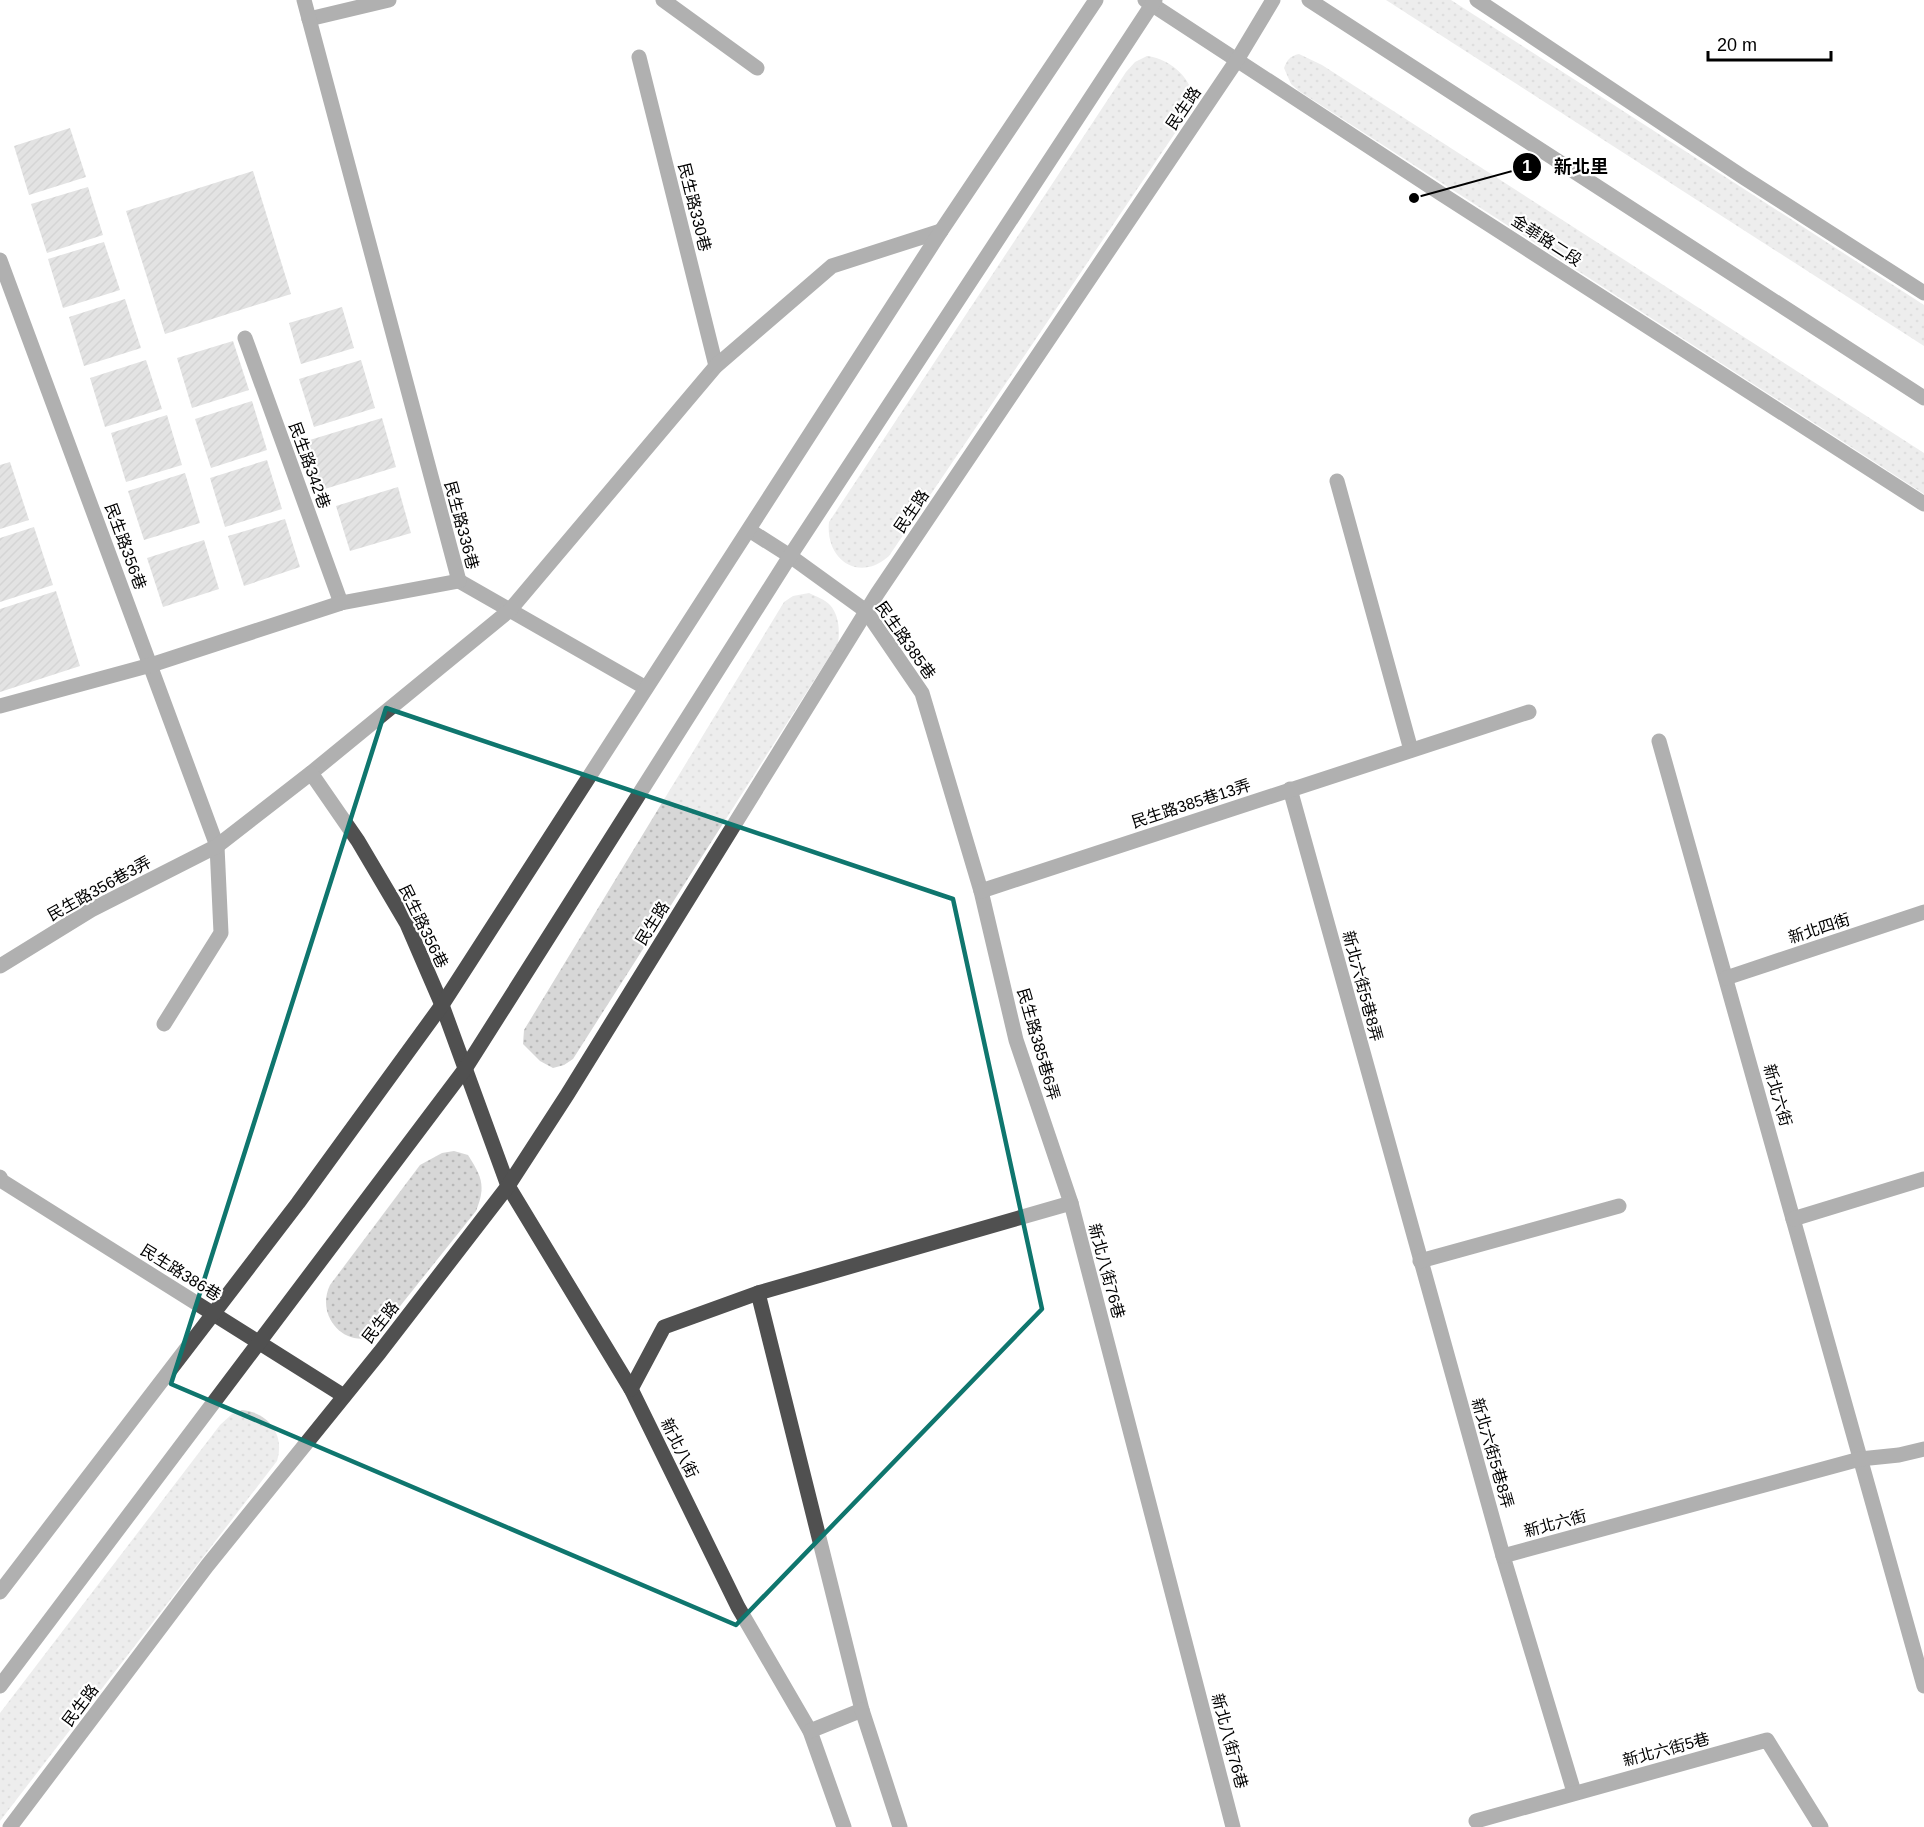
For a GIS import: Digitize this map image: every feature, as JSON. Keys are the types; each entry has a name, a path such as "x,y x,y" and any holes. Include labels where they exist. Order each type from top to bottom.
{"street":[{"name":"民生路336巷","path":"0,706 151,665 341,603 459,581 304,0"},
{"path":"309,19 389,0"},
{"path":"663,0 757,68"},
{"path":"0,1592 304,1194 442,1005 941,231 1096,0"},
{"name":"民生路","path":"10,1827 207,1566 344,1396 508,1186 580,1075 866,611 1237,60 1273,0"},
{"path":"1309,0 1924,398"},
{"path":"1477,0 1734,171 1924,293"},
{"path":"0,1686 465,1069 790,556 1151,2"},
{"name":"金華路二段","path":"1151,2 1237,60 1924,504"},
{"name":"民生路330巷","path":"639,57 716,366"},
{"path":"217,846 311,773 510,610 716,366 832,266 941,231"},
{"name":"民生路356巷","path":"0,260 217,846 221,933 164,1024"},
{"name":"民生路342巷","path":"244,338 341,603"},
{"path":"1337,481 1412,750"},
{"name":"民生路385巷","path":"749,530 790,556 866,611 922,693 981,891"},
{"path":"459,581 646,688"},
{"name":"民生路385巷13弄","path":"981,891 1529,712"},
{"name":"新北六街","path":"1659,741 1924,1686"},
{"name":"民生路356巷","path":"311,773 358,841 407,924 442,1005 508,1186"},
{"name":"新北六街5巷8弄","path":"1290,789 1503,1556 1574,1792"},
{"name":"民生路356巷3弄","path":"0,966 91,910 217,846"},
{"name":"民生路385巷6弄","path":"981,891 1016,1040 1071,1203"},
{"name":"新北四街","path":"1726,978 1924,912"},
{"name":"民生路386巷","path":"0,1177 344,1396"},
{"path":"1793,1219 1924,1179"},
{"name":"新北八街","path":"508,1186 631,1389 738,1607 810,1731 844,1827"},
{"path":"631,1389 664,1327 758,1293 1071,1203"},
{"name":"新北八街76巷","path":"1071,1203 1233,1827"},
{"path":"1420,1262 1619,1206"},
{"path":"758,1293 862,1710 900,1827"},
{"name":"新北六街","path":"1503,1556 1860,1459 1899,1455 1924,1449"},
{"path":"810,1731 862,1710"},
{"name":"新北六街5巷","path":"1476,1821 1767,1740 1821,1827"}],"highlighted area":[{"path":"386,708 953,899 1042,1309 736,1625 171,1384"}],"shaded area":[{"path":"1386,0 1451,0 1924,305 1924,346"},
{"path":"1299,54 1322,65 1924,453 1924,494 1299,91 1291,84 1284,68 1289,59"},
{"path":"1147,56 1160,59 1179,71 1192,91 1192,108 889,556 878,564 866,567 856,567 846,563 838,557 832,547 829,522 1126,72 1135,62"},
{"path":"809,593 826,601 833,609 838,623 838,643 573,1059 553,1068 540,1061 523,1044 524,1030 784,602 793,596"},
{"path":"454,1151 468,1155 477,1170 482,1188 476,1211 377,1335 354,1338 344,1334 330,1318 327,1308 326,1297 330,1285 420,1165 442,1153"},
{"path":"242,1410 260,1416 273,1427 279,1442 277,1461 0,1821 0,1713 220,1425 232,1414"}],"building":[{"path":"70,128 86,177 29,195 14,146"},
{"path":"253,171 291,294 165,334 126,211"},
{"path":"88,187 103,235 47,253 31,204"},
{"path":"104,242 120,290 63,308 48,259"},
{"path":"125,299 141,348 84,366 69,317"},
{"path":"342,307 354,348 301,364 289,323"},
{"path":"233,341 249,390 192,408 177,358"},
{"path":"146,360 162,409 105,427 90,378"},
{"path":"361,360 375,408 314,427 299,379"},
{"path":"252,401 267,450 211,468 195,419"},
{"path":"167,415 182,465 126,482 111,433"},
{"path":"382,418 396,467 315,492 300,443"},
{"path":"267,460 282,509 225,527 210,478"},
{"path":"10,462 29,520 0,529 0,465"},
{"path":"185,473 200,523 144,540 128,491"},
{"path":"398,487 411,533 350,551 336,506"},
{"path":"285,519 300,567 244,586 228,536"},
{"path":"34,527 53,585 0,602 0,538"},
{"path":"204,540 219,589 163,607 147,558"},
{"path":"56,591 80,666 0,692 0,609"}],"place":[{"name":"新北里","path":"1414,198"}]}
